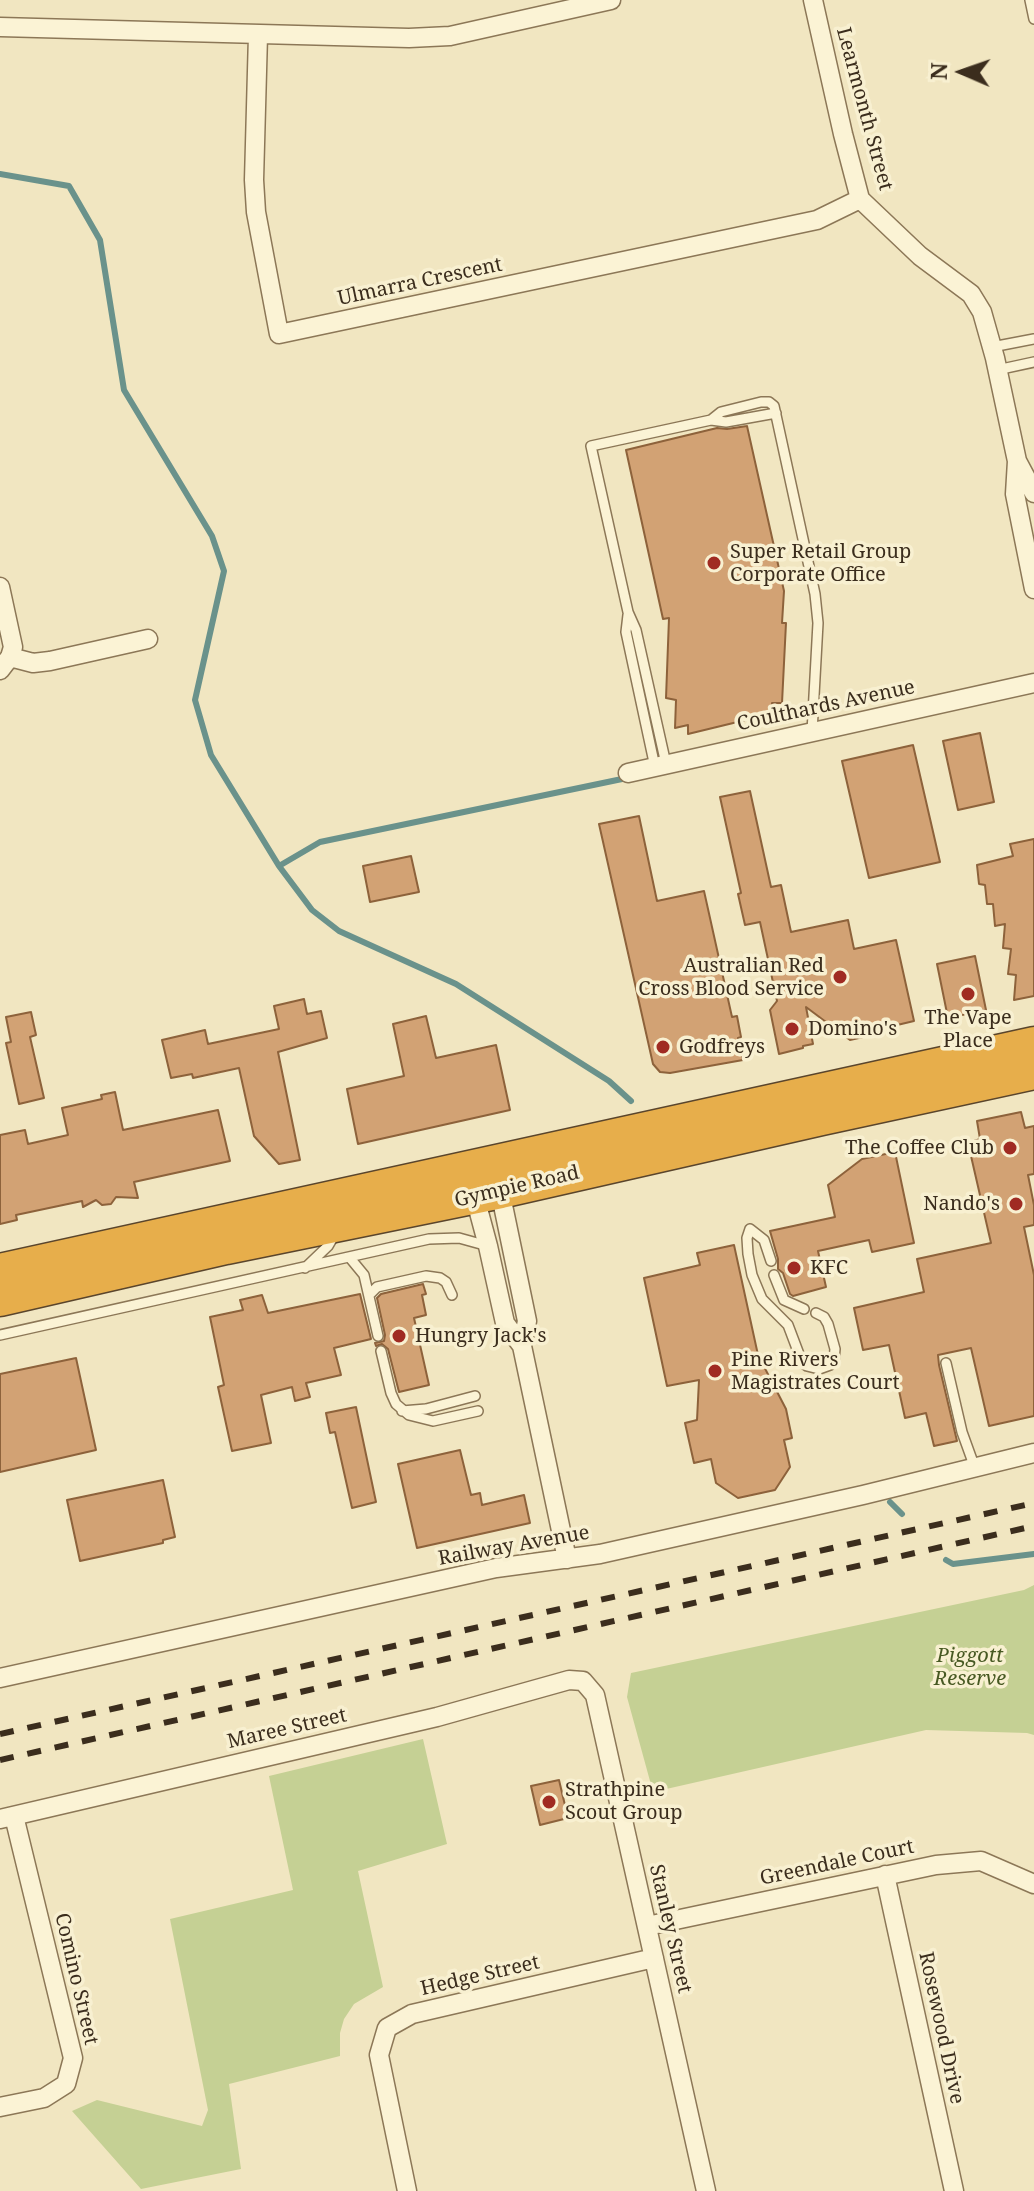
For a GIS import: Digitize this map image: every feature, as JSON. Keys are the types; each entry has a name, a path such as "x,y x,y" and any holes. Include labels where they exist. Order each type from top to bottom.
{"highway":[{"name":"Gympie Road","path":"0,1299 341,1224 484,1180 1034,1044"},
{"name":"Gympie Road","path":"0,1271 822,1118 1034,1072"}],"street":[{"path":"0,27 409,38 450,36 611,0"},
{"name":"Learmonth Street","path":"813,0 860,199 920,256 971,294 982,312 1017,461 1034,493"},
{"name":"Ulmarra Crescent","path":"258,35 256,212 279,334 817,220 860,199"},
{"name":"Learmonth Street","path":"1017,461 1015,494 1034,589"},
{"path":"0,587 13,647 5,663 50,661 148,639"},
{"name":"Coulthards Avenue","path":"628,773 1034,683"},
{"path":"484,1180 488,1246 505,1323 522,1346"},
{"path":"484,1180 527,1321 522,1346 567,1559"},
{"name":"Railway Avenue","path":"0,1678 496,1568 600,1554 1034,1453"},
{"name":"Maree Street","path":"7,1817 437,1717 569,1680 583,1681"},
{"name":"Stanley Street","path":"583,1681 595,1695 706,2191"},
{"name":"Comino Street","path":"0,2107 44,2098 66,2084 73,2058 7,1817"},
{"name":"Greendale Court","path":"647,1926 936,1865 981,1861 1034,1884"},
{"name":"Rosewood Drive","path":"885,1875 954,2191"},
{"name":"Hedge Street","path":"407,2191 379,2055 387,2028 412,2014 654,1958"}],"lane":[{"path":"1030,0 1034,19"},
{"path":"992,347 1034,339"},
{"path":"997,370 1034,362"},
{"path":"661,765 626,632 628,612 591,446 711,420 721,412 761,402 769,402 776,413 815,594 818,623 812,732"},
{"path":"305,1268 328,1246 341,1224"},
{"path":"771,1261 764,1240 750,1229 748,1254 752,1275 762,1299 788,1325 802,1362 819,1369 830,1365 835,1349 828,1324 824,1317 816,1313"},
{"name":"Gympie Road","path":"0,1335 444,1237 488,1246"},
{"path":"350,1258 364,1275 378,1336"},
{"path":"774,1275 784,1300 804,1309"},
{"path":"369,1295 377,1287 426,1276 446,1282 452,1295"},
{"path":"381,1351 391,1393 402,1411 433,1421 478,1411"},
{"path":"946,1363 962,1432 975,1468"},
{"path":"402,1411 426,1409 475,1396"}],"green space":[{"name":"Piggott Reserve","path":"1034,1585 1034,1735 926,1730 653,1792 627,1697 631,1673 1024,1590"},
{"path":"423,1739 447,1844 358,1871 383,1987 354,2004 344,2019 340,2033 340,2056 229,2084 241,2169 141,2189 72,2111 97,2100 202,2126 208,2110 170,1919 293,1890 269,1776"}],"building":[{"name":"Super Retail Group Corporate Office","path":"747,426 784,591 782,623 786,623 782,703 772,703 771,717 758,717 688,734 688,725 675,728 676,700 666,698 669,618 663,619 626,450 717,428"},
{"path":"980,733 994,802 958,810 943,741"},
{"path":"913,745 940,862 869,878 842,761"},
{"path":"750,791 771,887 781,885 791,932 848,920 854,949 896,940 914,1021 850,1040 806,1007 813,1044 779,1054 770,1010 777,1001 760,922 745,925 720,797"},
{"path":"639,816 657,901 704,891 732,1017 737,1016 743,1060 670,1073 660,1072 653,1064 599,824"},
{"path":"1034,839 1034,996 1014,1000 1016,975 1008,974 1011,949 1003,948 1005,924 995,926 993,904 987,904 985,885 979,884 977,865 1013,856 1010,844"},
{"path":"411,856 419,892 370,902 363,866"},
{"path":"975,956 986,1010 948,1018 937,964"},
{"path":"304,999 307,1014 321,1011 327,1038 278,1052 300,1160 279,1164 254,1136 239,1068 193,1078 192,1074 171,1078 162,1040 205,1030 208,1044 279,1029 274,1006"},
{"path":"31,1012 36,1035 30,1037 44,1098 19,1104 6,1043 11,1042 6,1017"},
{"path":"426,1016 436,1058 496,1045 510,1110 358,1144 347,1089 404,1076 393,1024"},
{"path":"115,1092 123,1130 218,1110 230,1161 134,1182 138,1198 116,1197 111,1204 102,1205 96,1200 83,1207 82,1201 16,1215 17,1220 0,1224 0,1135 25,1130 28,1144 68,1135 62,1108 102,1099 101,1095"},
{"path":"1021,1112 1025,1128 1034,1126 1034,1174 1028,1175 1034,1225 1024,1227 1034,1275 1034,1416 989,1426 971,1348 938,1355 957,1441 934,1446 926,1413 905,1418 889,1345 863,1350 854,1308 924,1292 917,1259 991,1243 968,1143 980,1139 977,1121"},
{"path":"895,1152 914,1243 872,1252 869,1240 818,1251 826,1287 793,1296 790,1294 783,1273 778,1269 770,1231 835,1217 828,1185 862,1159"},
{"name":"Pine Rivers Magistrates Court","path":"734,1245 758,1355 786,1409 792,1438 784,1440 790,1467 775,1490 738,1498 716,1483 711,1459 694,1463 685,1423 697,1420 699,1380 667,1386 644,1278 700,1265 697,1253"},
{"name":"Hungry Jack's","path":"423,1284 426,1315 414,1318 429,1385 399,1392 388,1349 375,1343 384,1341 385,1335 377,1298 381,1294"},
{"path":"360,1294 371,1339 334,1348 341,1375 306,1383 310,1397 295,1401 292,1387 261,1395 271,1443 232,1451 218,1387 224,1385 210,1317 243,1310 240,1300 262,1295 268,1313"},
{"path":"76,1358 96,1450 0,1472 0,1374"},
{"path":"356,1407 376,1502 352,1508 335,1432 330,1433 326,1413"},
{"path":"460,1450 471,1495 480,1493 482,1505 524,1495 530,1523 417,1548 398,1464"},
{"path":"163,1480 175,1537 163,1540 163,1543 80,1561 67,1500"},
{"name":"Strathpine Scout Group","path":"559,1780 568,1818 540,1825 531,1786"}],"waterway":[{"path":"0,174 69,186 100,240 124,390 212,536 224,571 195,700 211,755 279,866 312,910 339,931 456,984 609,1081 631,1101"},
{"path":"279,866 320,842 622,779"},
{"path":"890,1502 902,1514"},
{"path":"946,1560 953,1564 1034,1554"}],"railway":[{"path":"0,1734 1034,1503"},
{"path":"0,1760 1034,1526"}],"place":[{"name":"Super Retail Group Corporate Office","path":"714,563"},
{"name":"Australian Red Cross Blood Service","path":"840,977"},
{"name":"The Vape Place","path":"968,994"},
{"name":"Domino's","path":"792,1029"},
{"name":"Godfreys","path":"663,1047"},
{"name":"The Coffee Club","path":"1010,1148"},
{"name":"Nando's","path":"1016,1204"},
{"name":"KFC","path":"794,1268"},
{"name":"Hungry Jack's","path":"399,1336"},
{"name":"Pine Rivers Magistrates Court","path":"715,1371"},
{"name":"Strathpine Scout Group","path":"549,1802"}]}
